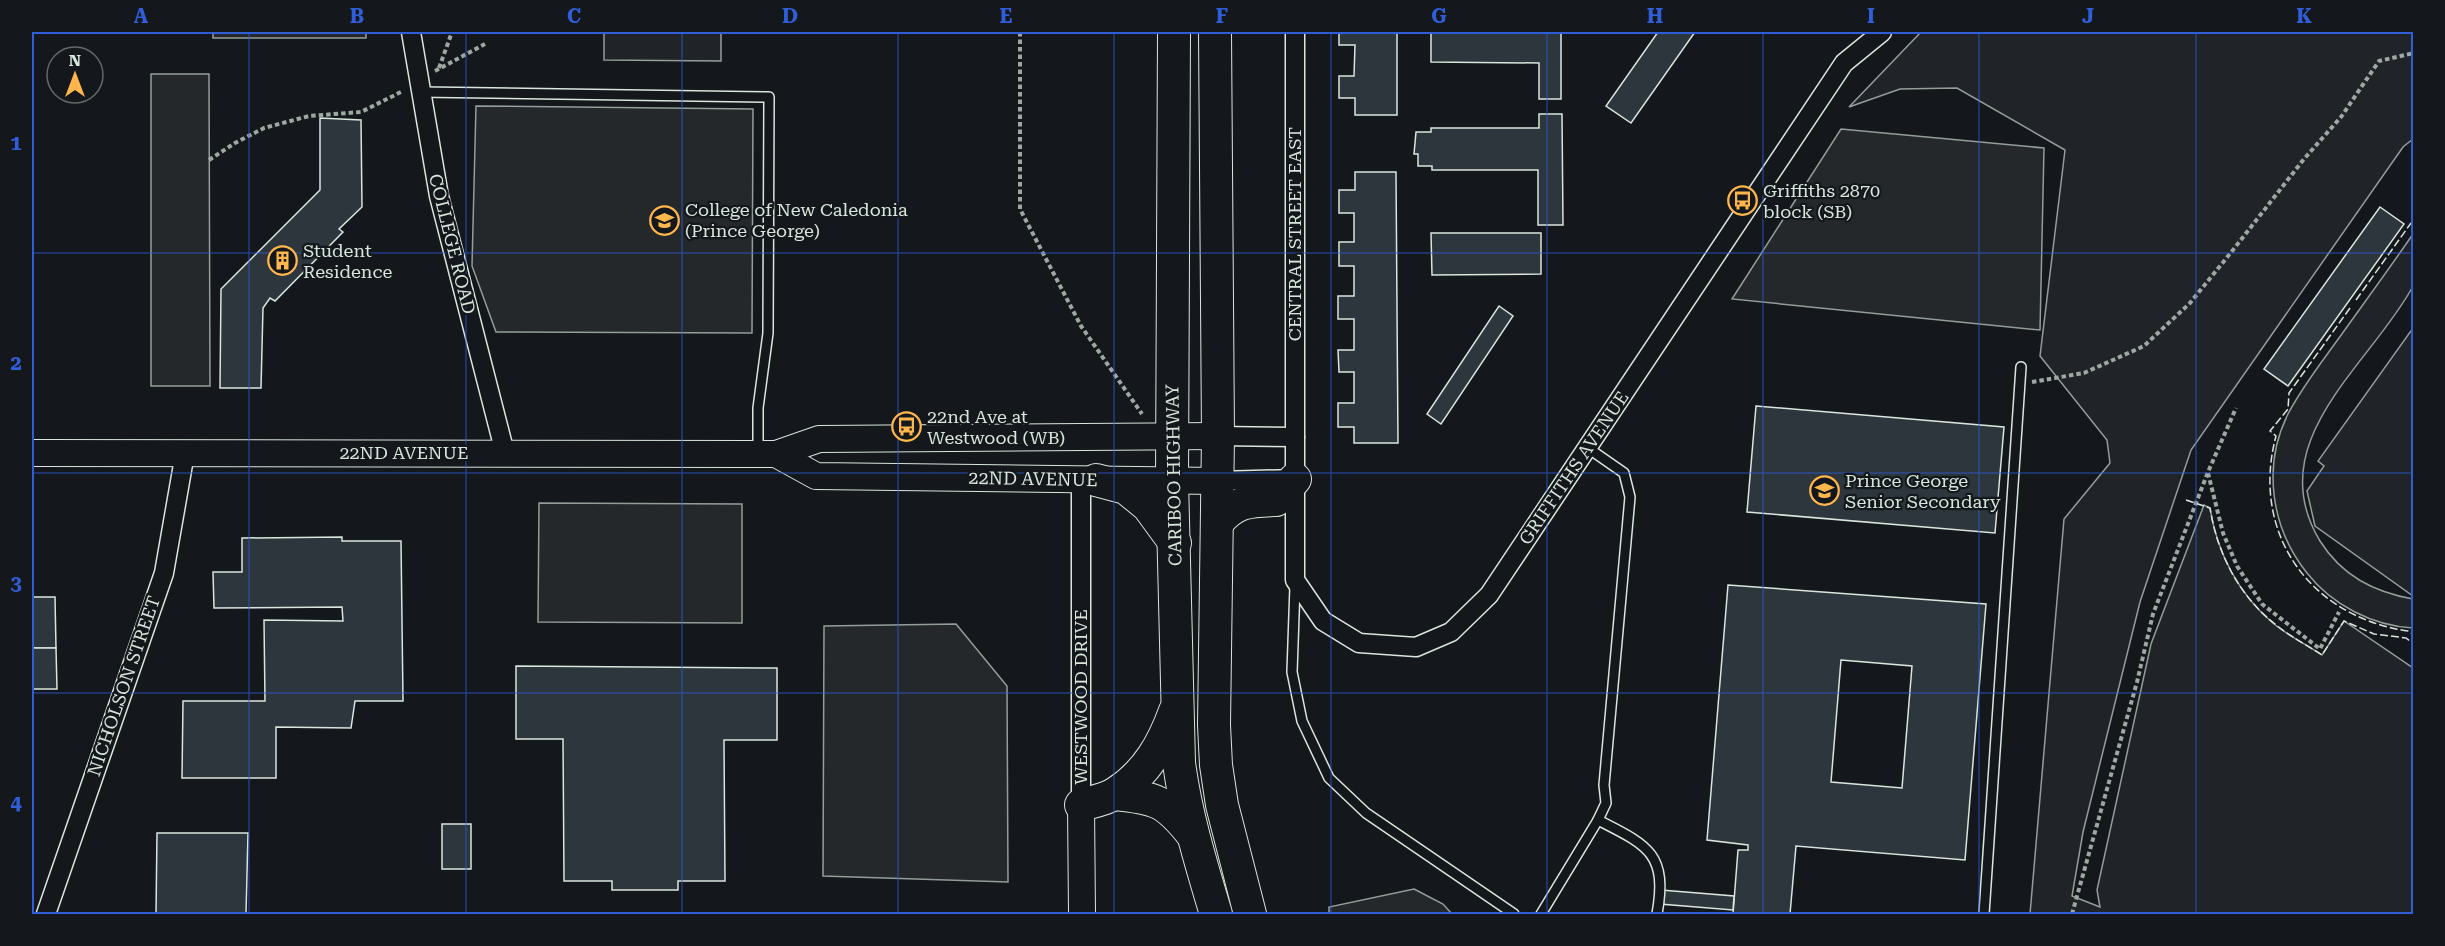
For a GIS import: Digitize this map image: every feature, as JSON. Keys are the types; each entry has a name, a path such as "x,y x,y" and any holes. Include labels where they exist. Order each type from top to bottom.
{"highway":[{"name":"CARIBOO HIGHWAY","path":"1174,32 1172,480 1179,763 1192,834 1216,915"},
{"path":"1215,32 1218,436 1214,725 1216,765 1222,805 1250,915"},
{"path":"1217,523 1227,511 1237,504 1276,500 1295,479"},
{"path":"1088,480 1126,488 1148,506 1175,543"},
{"path":"1081,806 1115,794 1150,762 1164,739 1178,704"},
{"path":"1115,794 1143,797 1161,802 1177,815 1192,834"}],"street":[{"name":"COLLEGE ROAD","path":"411,32 439,196 505,453"},
{"name":"CENTRAL STREET EAST","path":"1295,32 1295,437"},
{"name":"GRIFFITHS AVENUE","path":"1295,580 1323,621 1359,643 1416,646 1451,632 1489,595 1844,63 1882,32"},
{"name":"22ND AVENUE","path":"32,453 767,454 819,439 1295,437"},
{"path":"1295,437 1295,580"},
{"name":"NICHOLSON STREET","path":"46,915 164,573 185,453"},
{"name":"22ND AVENUE","path":"767,454 816,476 1088,480 1295,479"},
{"name":"WESTWOOD DRIVE","path":"1082,915 1081,806 1088,480"}],"lane":[{"path":"419,87 770,97 768,333 758,408 767,454"},
{"path":"1984,915 2021,367"},
{"path":"1540,915 1606,803 1604,785 1630,497 1624,473 1588,448"},
{"path":"1295,580 1292,672 1302,722 1329,778 1366,813 1514,915"},
{"path":"1598,820 1637,840 1648,849 1656,861 1660,886 1658,915"}],"path":[{"path":"439,68 452,32"},
{"path":"1020,32 1020,209 1081,326 1141,413 1173,436"},
{"path":"209,160 264,128 309,116 361,112 419,87 439,68 485,44"},
{"path":"2019,384 2084,373 2144,346 2190,303 2234,250 2304,159 2341,117 2379,61 2414,53"},
{"path":"2072,915 2137,682 2153,614 2208,472 2236,408"},
{"path":"2208,472 2223,533 2237,566 2262,604 2320,649 2339,612"}],"shaded area":[{"path":"213,32 366,32 366,38 213,38"},
{"path":"604,32 721,32 721,61 604,60"},
{"path":"1921,32 2413,32 2413,139 2403,147 2191,450 2140,602 2083,832 2072,896 2100,907 2097,890 2151,644 2204,505 2210,508 2224,557 2240,586 2261,613 2274,624 2322,655 2344,621 2413,668 2413,914 2030,914 2064,519 2110,463 2107,440 2040,356 2065,150 1957,88 1900,89 1849,107"},
{"path":"151,74 209,74 210,386 151,386"},
{"path":"476,106 753,109 752,333 496,332 472,266"},
{"path":"1841,129 2044,148 2040,330 1732,299"},
{"path":"2413,234 2414,284 2393,317 2327,407 2311,438 2303,471 2305,505 2320,541 2338,564 2360,581 2385,592 2413,599 2413,628 2383,623 2354,612 2328,595 2317,584 2295,555 2285,536 2278,517 2273,475 2280,434 2293,404"},
{"path":"2413,328 2414,596 2315,526 2307,491 2324,466 2318,461"},
{"path":"539,503 742,504 742,623 538,622"},
{"path":"956,624 1007,686 1008,882 823,876 824,626"},
{"path":"1414,889 1443,904 1452,914 1329,914 1329,907"}],"building":[{"path":"1339,32 1397,32 1397,115 1355,115 1355,98 1339,98 1339,76 1354,76 1355,45 1339,45"},
{"path":"1431,32 1561,32 1561,99 1539,99 1539,63 1431,62"},
{"path":"1658,32 1695,32 1631,123 1606,106"},
{"path":"1539,114 1562,114 1563,225 1538,225 1538,170 1432,170 1432,166 1418,166 1418,154 1414,154 1416,132 1431,132 1431,128 1539,128"},
{"name":"Student Residence","path":"320,118 361,120 362,207 339,229 343,232 275,301 270,298 263,308 261,388 220,388 221,289 320,190"},
{"path":"1355,172 1396,172 1398,443 1354,443 1354,427 1338,427 1338,403 1354,403 1354,372 1339,372 1338,350 1354,350 1354,319 1338,319 1338,296 1354,296 1354,266 1339,266 1339,242 1354,242 1354,213 1339,213 1339,190 1355,190"},
{"path":"2380,207 2404,224 2288,386 2264,369"},
{"path":"1431,233 1541,233 1541,274 1432,275"},
{"path":"1499,306 1513,316 1441,424 1427,414"},
{"path":"1756,406 2004,427 1995,533 1747,512"},
{"path":"342,537 342,541 401,541 403,701 355,701 351,728 276,727 276,778 182,778 183,701 265,701 264,620 343,621 342,607 214,608 213,572 242,572 242,538"},
{"path":"1728,585 1986,604 1965,860 1796,846 1790,914 1733,914 1738,850 1748,850 1748,845 1707,840","holes":["1841,660 1912,666 1902,788 1831,782"]},
{"path":"32,597 55,597 56,648 32,648"},
{"path":"32,648 56,648 57,689 32,689"},
{"path":"516,666 777,668 777,740 724,740 725,881 678,881 678,890 612,890 612,881 564,881 563,739 516,739"},
{"path":"442,824 471,824 471,869 442,869"},
{"path":"157,833 248,833 246,914 156,914"},
{"path":"1661,890 1734,896 1733,910 1660,904"}],"fence":[{"path":"2356,300 2411,223"},
{"path":"2350,308 2289,393 2288,409 2270,431 2276,436 2270,472 2272,505 2280,537 2296,565 2316,589 2342,608 2373,623 2408,631 2414,635"},
{"path":"2186,500 2210,508 2224,557 2240,587 2262,613 2280,628 2322,655 2344,621 2374,634 2406,638 2414,644"}],"place":[{"name":"Griffiths 2870 block (SB)","path":"1742,201"},
{"name":"College of New Caledonia (Prince George)","path":"664,220"},
{"name":"Student Residence","path":"282,261"},
{"name":"22nd Ave at Westwood (WB)","path":"906,427"},
{"name":"Prince George Senior Secondary","path":"1824,491"}]}
